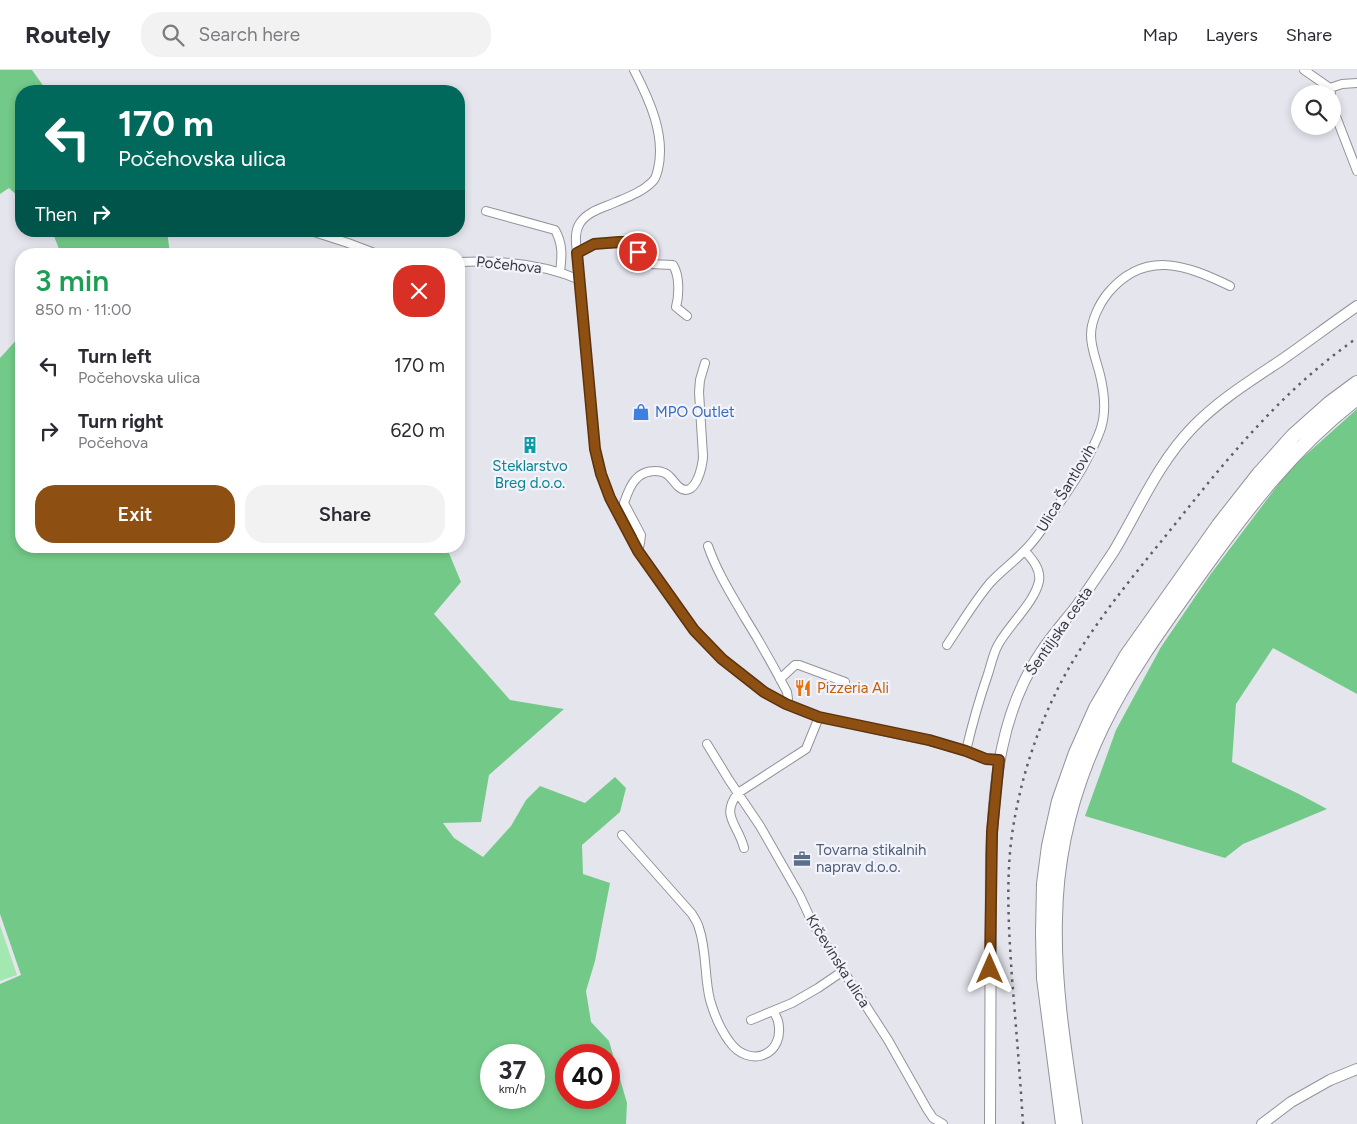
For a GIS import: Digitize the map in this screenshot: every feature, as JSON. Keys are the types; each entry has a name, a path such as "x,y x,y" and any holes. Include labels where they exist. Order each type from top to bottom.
{"highway":[{"path":"1063,1124 1044,978 1044,884 1049,846 1060,801 1076,753 1096,708 1127,655 1220,525 1259,474 1294,436 1330,403 1357,383"},
{"path":"1074,1124 1058,1000 1055,918 1057,881 1064,841 1072,803 1086,762 1102,726 1124,685 1176,606 1226,537 1270,482 1305,443 1357,398"}],"street":[{"path":"634,70 654,116 660,145 660,162 657,173 654,181 642,190 588,213 579,224 576,233 595,449 601,474 610,498 638,551 694,630 722,659 764,692 786,704 819,717 929,740 986,759 999,760"},
{"path":"1304,70 1323,85"},
{"path":"1340,85 1357,83"},
{"path":"1341,130 1357,172"},
{"name":"Počehova","path":"465,262 514,263 561,272 562,248 560,238 555,230 486,211"},
{"path":"330,237 361,248"},
{"path":"577,253 594,244 626,242 650,264 673,266 677,270 678,278 676,308 687,316"},
{"name":"Ulica Šantlovih","path":"947,645 990,584 1038,535 1086,460 1101,427 1104,398 1091,335 1093,323 1103,299 1128,274 1155,265 1176,266 1196,271 1230,286"},
{"path":"561,272 580,280"},
{"name":"Šentiljska cesta","path":"990,1124 992,817 1003,738 1018,695 1041,652 1105,565 1152,482 1174,448 1193,427 1224,399 1357,306"},
{"path":"638,551 641,535 624,503 635,479 646,472 660,471 667,474 679,487 688,489 698,479 703,465 699,392 705,363"},
{"path":"708,546 722,580 787,692 786,704"},
{"path":"966,751 979,700 998,646 1025,608 1035,592 1039,581 1038,569 1025,550"},
{"path":"780,679 795,665 799,665 845,682"},
{"path":"744,848 730,813 733,799 738,793 806,750 819,717"},
{"name":"Krčevinska ulica","path":"707,744 760,826 800,896 813,924 888,1040 927,1109 933,1118 943,1124"},
{"path":"622,835 692,914 699,927 704,947 710,999 730,1042 743,1055 755,1057 768,1053 776,1043 778,1021 773,1011"},
{"path":"751,1020 792,1003 843,971"},
{"path":"1262,1124 1291,1102 1330,1080 1357,1069"}],"green space":[{"path":"0,70 32,70 43,85 15,85 15,194 9,188 0,194"},
{"path":"54,237 168,237 169,248 59,248"},
{"path":"15,342 15,553 449,553 461,582 434,614 510,700 564,709 489,775 481,822 443,823 454,838 483,857 511,826 526,800 540,786 585,803 615,777 626,788 620,812 582,845 583,874 610,883 595,961 586,991 591,1022 610,1044 555,1044 555,1109 620,1109 620,1079 627,1103 626,1124 0,1124 0,984 21,975 0,914 0,358"},
{"path":"1357,409 1357,694 1273,648 1236,704 1232,762 1327,809 1243,844 1225,858 1085,816 1116,730 1161,647 1210,575 1290,469"},
{"path":"0,925 17,975 0,981"}],"railway":[{"path":"1023,1124 1010,944 1009,859 1019,796 1040,729 1070,666 1107,610 1217,472 1260,424 1306,378 1357,338"}],"place":[{"name":"MPO Outlet","path":"641,412"},
{"name":"Steklarstvo Breg d.o.o.","path":"530,445"},
{"name":"Pizzeria Ali","path":"803,688"},
{"name":"Tovarna stikalnih naprav d.o.o.","path":"802,859"}],"route":[{"path":"638,252 626,242 619,242 594,244 577,253 595,449 601,474 610,498 638,551 694,630 722,659 764,692 786,704 819,717 929,740 986,759 999,760 992,817 990,969"}]}
